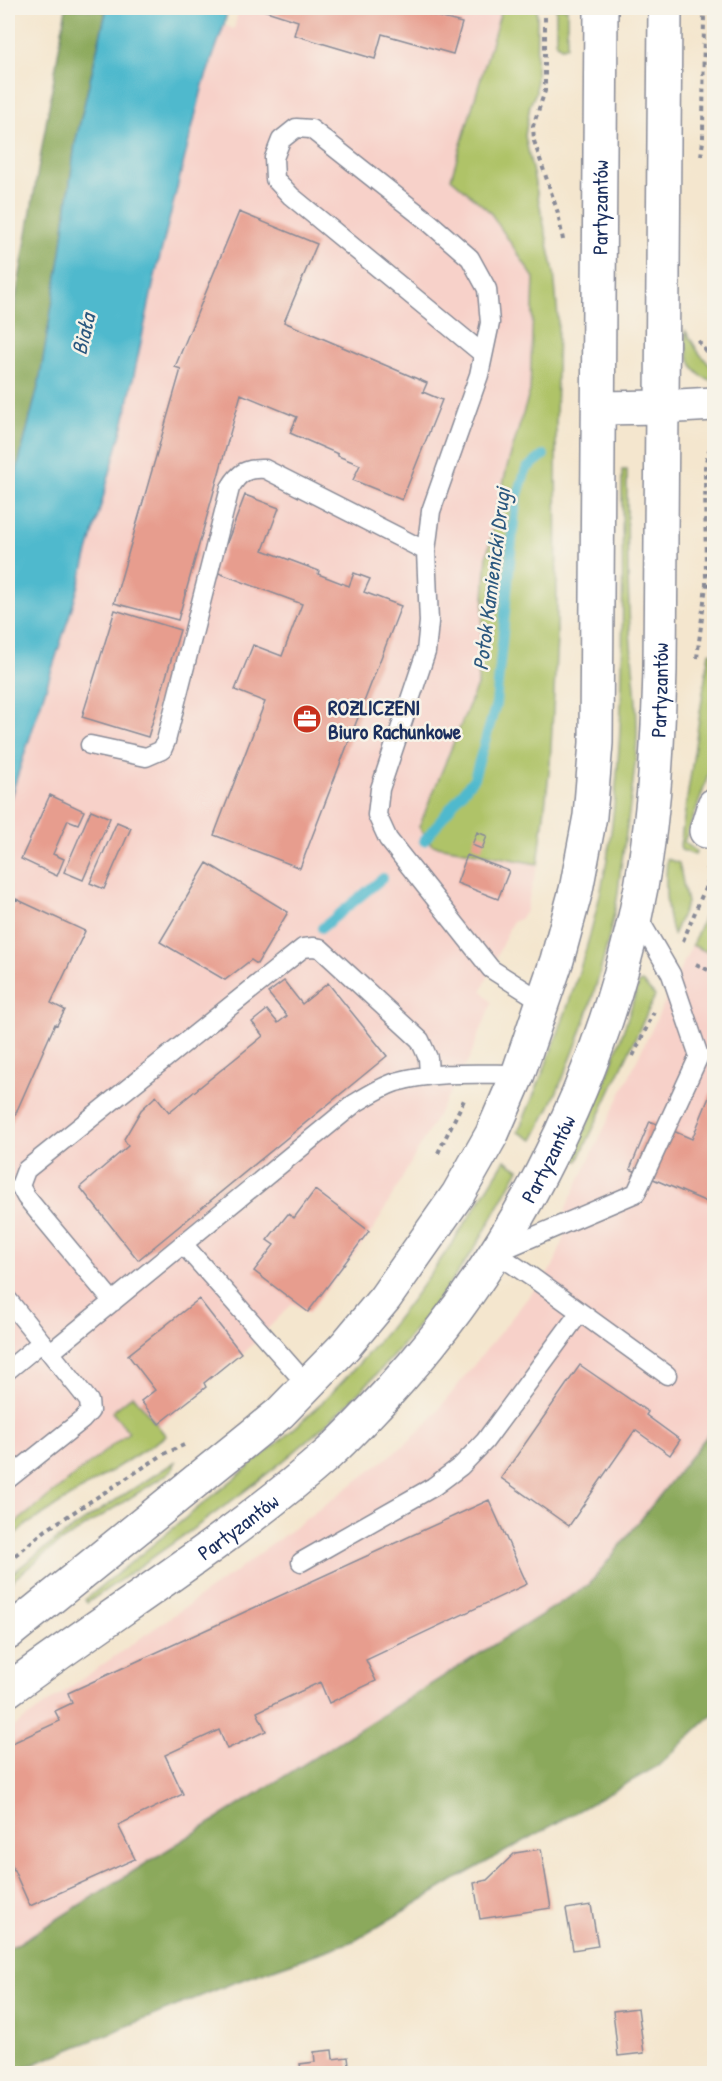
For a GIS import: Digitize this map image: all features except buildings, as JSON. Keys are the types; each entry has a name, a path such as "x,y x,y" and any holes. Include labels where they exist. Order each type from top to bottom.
{"main road":[{"name":"Partyzantów","path":"8,1633 280,1413 308,1386 385,1298 458,1194 492,1134 518,1074 543,1002 576,890 590,816 596,743 601,8"},
{"name":"Partyzantów","path":"8,1690 221,1539 330,1453 414,1364 458,1308 496,1253 546,1165 576,1100 617,990 636,914 646,856 657,762 660,669 665,8"},
{"path":"599,408 662,408 714,404"}],"lane":[{"path":"483,354 291,196 275,179 274,158 281,140 296,128 311,129 430,223 470,258 487,289 490,323 479,375 431,511 426,551 429,622 426,652 380,789 377,815 388,839 491,969 543,1002"},
{"path":"90,745 146,757 162,750 230,488 236,477 244,470 265,470 426,551"},
{"path":"496,1253 636,1193 699,1056 670,974 636,914"},
{"path":"113,1302 26,1197 14,1187 26,1170 303,948 313,946 320,948 420,1040 428,1058 429,1075"},
{"path":"8,1370 113,1302 354,1104 394,1082 429,1075 518,1074"},
{"path":"183,1244 308,1386"},
{"path":"496,1253 667,1375"},
{"path":"8,1300 89,1401 90,1411 82,1420 8,1479"},
{"path":"301,1562 433,1487 461,1466 485,1442 580,1312"}],"path":[{"path":"545,8 545,91 533,126 534,141 558,213 563,245"},
{"path":"706,585 714,584"},
{"path":"437,1155 476,1074"},
{"path":"8,1561 56,1524 164,1454 193,1441"}],"shaded area":[{"path":"239,8 502,8 451,178 490,212 534,278 530,391 507,467 487,555 478,683 419,827 432,845 538,864 525,913 520,919 512,922 482,990 492,1003 469,1059 373,1230 308,1314 293,1303 243,1354 206,1383 208,1387 160,1426 166,1436 26,1525 8,1540 8,805 77,592 124,422 155,276 203,85 224,25 234,29"},
{"path":"692,945 714,955 714,1427 589,1585 8,1948 8,1731 235,1572 406,1444 430,1420 554,1265 563,1239 566,1208"}],"green space":[{"path":"66,8 106,11 75,144 61,253 39,383 8,505 8,344"},
{"path":"502,8 537,8 536,92 530,105 525,136 554,272 558,318 557,638 550,765 538,864 432,845 419,827 478,683 487,555 507,467 530,391 534,278 490,212 451,178"},
{"path":"556,8 567,8 567,46 561,47 556,43"},
{"path":"685,330 699,353 714,370 714,381 699,374 690,362"},
{"path":"622,470 627,470 629,609 637,724 631,799 616,903 601,969 560,1085 533,1140 518,1132 560,1028 584,956 603,883 609,847 619,753 621,706"},
{"path":"714,652 714,698 709,725 714,732 711,760 704,788 684,842 696,851 695,855 681,850 680,845 709,653"},
{"path":"667,859 679,863 687,903 673,935 666,897"},
{"path":"714,894 714,955 692,945"},
{"path":"642,982 655,996 578,1161 571,1160 600,1095 639,983"},
{"path":"505,1160 519,1169 486,1229 449,1284 388,1362 350,1402 267,1474 223,1508 87,1603 85,1600 282,1439 344,1380 410,1302 469,1218"},
{"path":"133,1395 166,1436 26,1525 8,1540 8,1529 129,1432 112,1412"},
{"path":"714,1427 714,1713 658,1766 458,1878 356,1940 233,1983 8,2073 8,1948 589,1585"},
{"path":"175,1462 172,1470 163,1477 56,1545 8,1584 8,1577 48,1546"}],"water":[{"name":"Biała","path":"107,8 228,8 203,85 155,276 124,422 77,592 8,805 8,505 39,383 61,253 75,144"}],"waterway":[{"name":"Potok Kamienicki Drugi","path":"424,841 474,778 496,704 516,501 526,469 544,455"},
{"name":"Potok Kamienicki Drugi","path":"322,928 383,878"}],"place":[{"name":"ROZLICZENI Biuro Rachunkowe","path":"307,719"}]}
